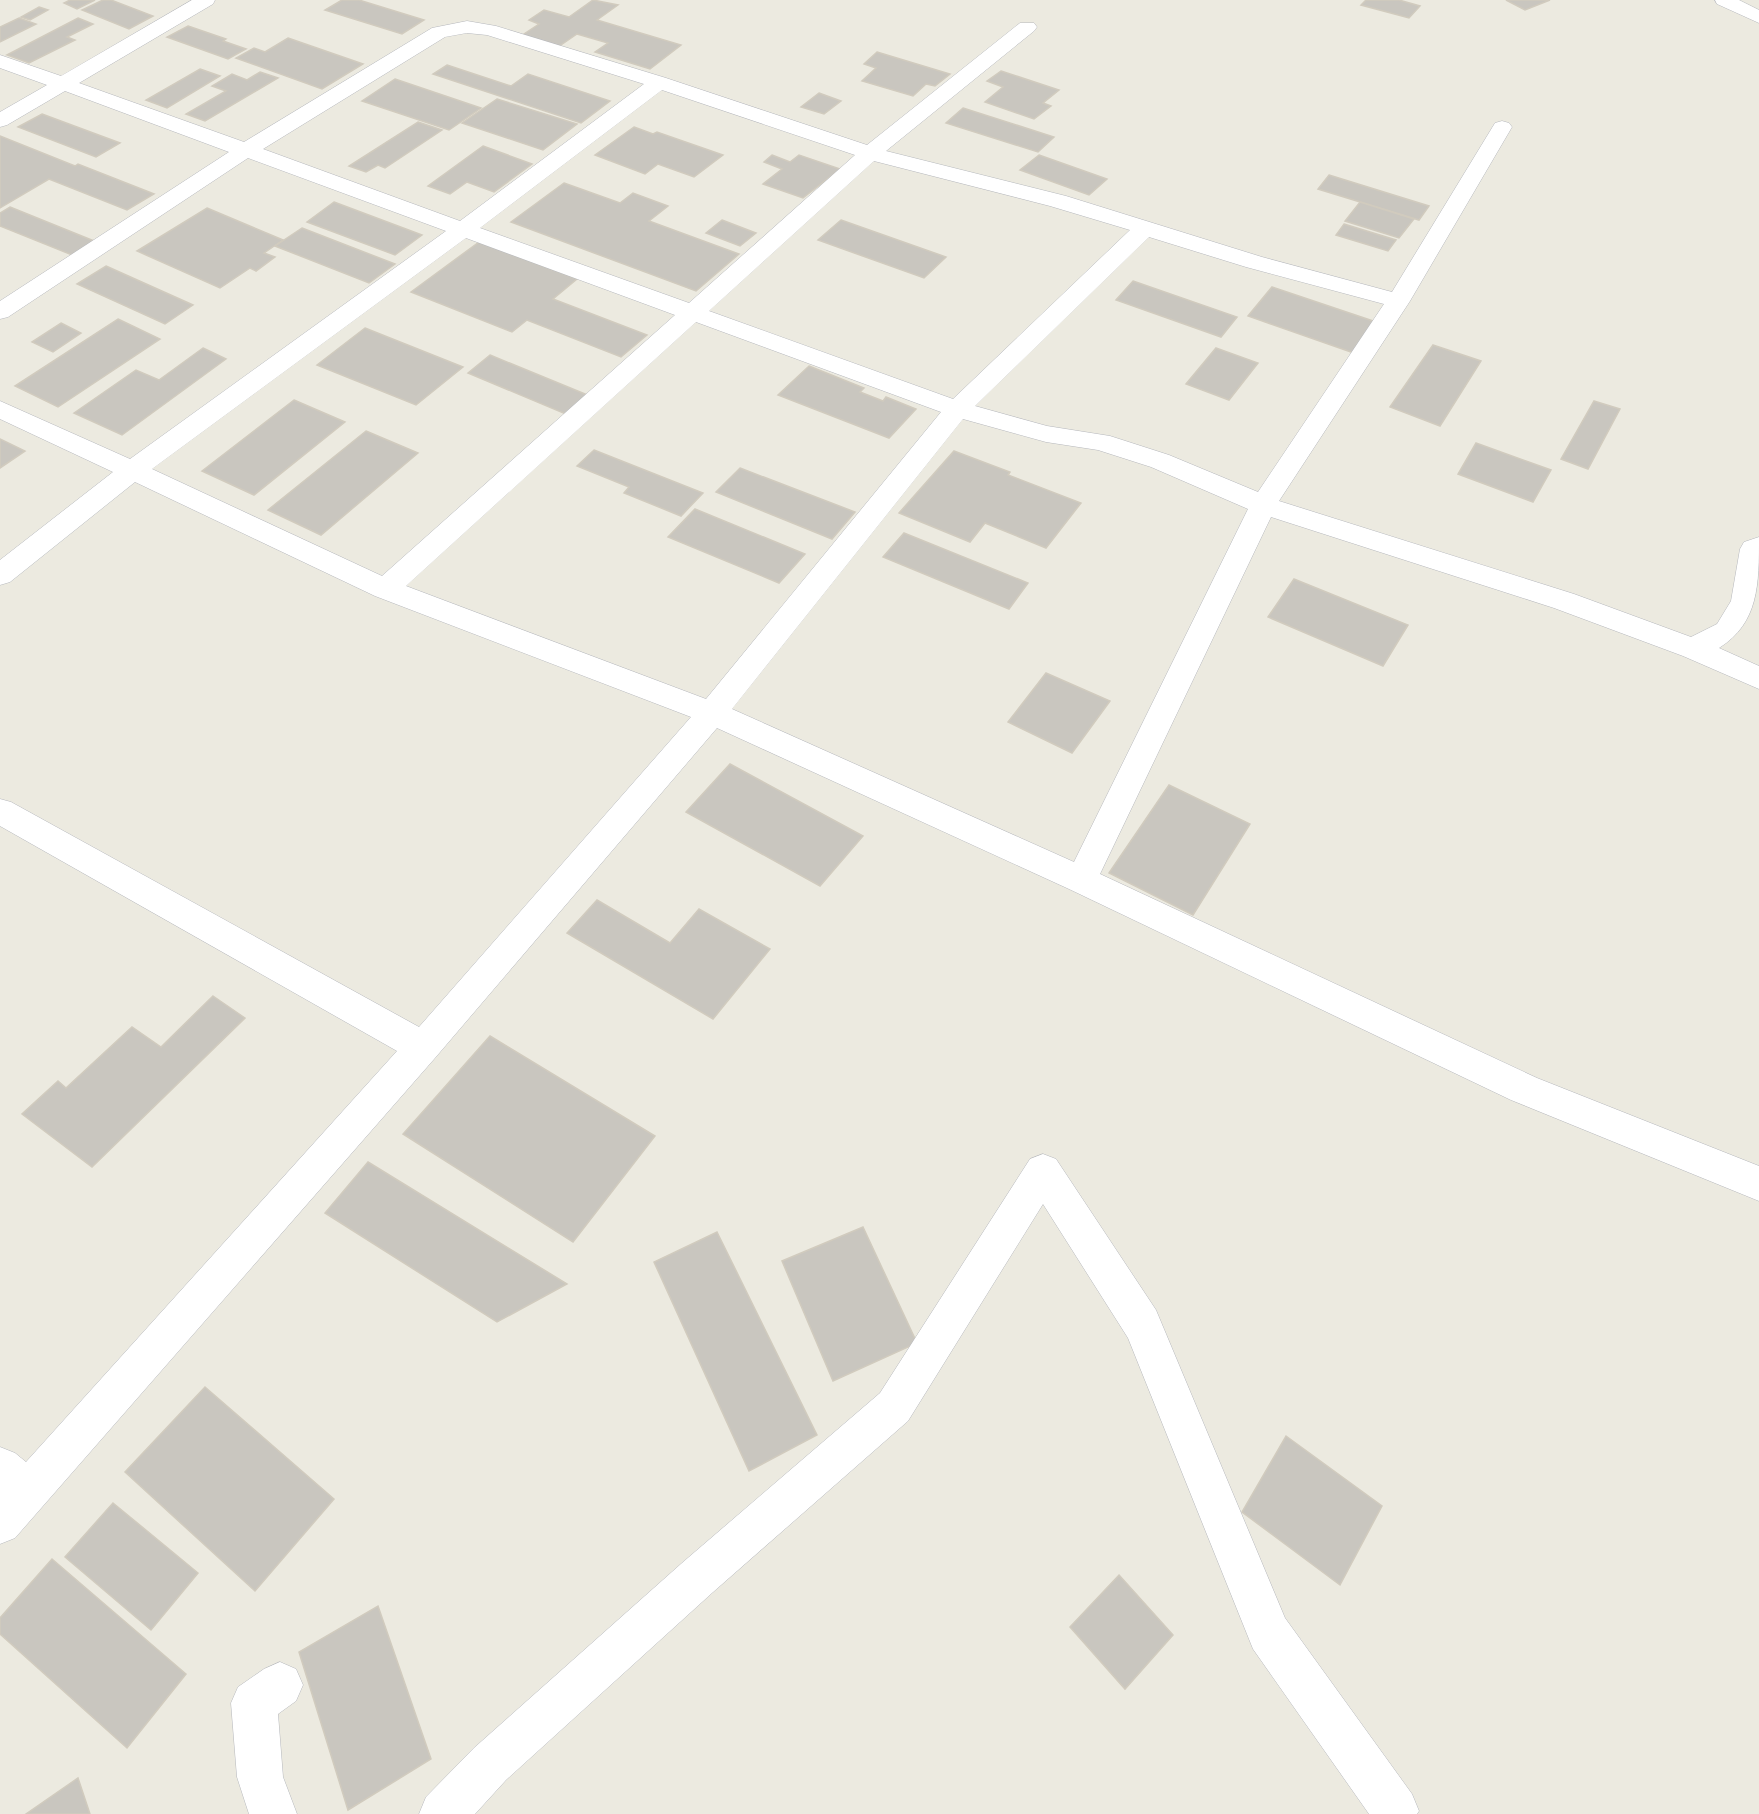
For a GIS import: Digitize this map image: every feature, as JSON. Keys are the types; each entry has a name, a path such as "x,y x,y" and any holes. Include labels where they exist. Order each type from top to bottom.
{"street":[{"path":"0,121 206,0"},
{"path":"1724,0 1759,17"},
{"path":"0,312 248,149 439,32 468,27 489,30 658,82 870,153 1058,201 1144,229 1398,301"},
{"path":"385,589 870,153 1027,27"},
{"path":"0,61 248,149 957,408 1046,434 1101,442 1160,461 1263,505 1564,601 1693,649 1759,678"},
{"path":"0,575 132,471 465,228 658,82"},
{"path":"1081,880 1263,505 1398,301 1502,127"},
{"path":"0,1523 14,1479 423,1047 712,713 957,408 1144,229"},
{"path":"0,409 385,589 712,713 1081,880 1524,1089 1759,1184"},
{"path":"1693,649 1728,631 1745,601 1754,549 1759,546"},
{"path":"0,811 423,1047"},
{"path":"443,1814 499,1756 697,1578 894,1407 1043,1171 1142,1324 1269,1633 1394,1812"},
{"path":"273,1814 260,1777 254,1703 280,1685"}],"building":[{"path":"70,0 95,0 77,9 64,3"},
{"path":"103,0 111,0 153,16 129,29 82,10"},
{"path":"342,0 359,0 424,20 402,34 325,10"},
{"path":"593,0 618,5 597,20 681,45 650,69 595,52 608,43 577,34 558,47 521,36 539,24 529,20 544,10 569,17"},
{"path":"1366,0 1399,0 1420,6 1409,18 1361,5"},
{"path":"1506,0 1550,0 1525,10"},
{"path":"39,7 48,10 30,20 21,17"},
{"path":"19,18 36,24 0,42 0,27"},
{"path":"78,18 93,24 67,37 75,40 29,63 7,55"},
{"path":"188,26 226,39 223,41 246,49 228,59 167,37"},
{"path":"288,38 363,64 322,89 236,58 254,48 265,52"},
{"path":"877,52 950,74 935,86 926,84 913,96 862,81 876,68 864,64"},
{"path":"447,65 511,86 528,74 610,101 581,123 433,74"},
{"path":"200,69 220,76 167,108 146,100"},
{"path":"1001,71 1059,90 1043,103 1051,106 1034,119 985,102 1003,87 987,81"},
{"path":"260,72 278,78 205,121 186,114 226,91 212,86 232,74 247,80"},
{"path":"395,79 481,108 449,130 362,101"},
{"path":"819,93 841,101 824,114 801,107"},
{"path":"497,99 577,124 543,150 462,123"},
{"path":"963,108 1054,137 1038,152 946,123"},
{"path":"42,114 120,143 96,157 18,127"},
{"path":"418,122 442,130 385,168 378,165 366,172 349,166"},
{"path":"634,127 653,134 657,132 723,155 694,177 658,164 645,174 595,155"},
{"path":"0,136 154,194 127,210 49,179 0,208"},
{"path":"483,146 532,164 494,192 467,182 450,194 428,186"},
{"path":"772,155 790,162 799,155 840,169 803,198 763,184 782,169 764,162"},
{"path":"1039,155 1107,179 1089,195 1020,170"},
{"path":"1329,175 1429,206 1419,220 1318,189"},
{"path":"564,183 620,203 633,193 668,206 649,221 739,254 696,291 511,222"},
{"path":"334,202 422,235 395,255 307,222"},
{"path":"1360,202 1414,219 1399,238 1345,221"},
{"path":"10,207 94,241 72,255 0,226 0,213"},
{"path":"207,208 283,240 264,253 275,257 256,271 250,268 220,288 137,251"},
{"path":"722,220 756,233 740,246 706,233"},
{"path":"841,220 946,257 924,278 818,240"},
{"path":"1344,224 1396,240 1388,251 1336,235"},
{"path":"302,228 395,264 369,283 275,246"},
{"path":"479,242 577,279 553,299 647,335 621,357 527,320 512,332 411,292"},
{"path":"106,266 193,305 165,324 77,284"},
{"path":"1133,281 1237,317 1221,337 1116,300"},
{"path":"1272,287 1376,322 1354,353 1248,316"},
{"path":"118,319 160,339 58,407 15,386"},
{"path":"61,323 81,333 53,352 32,342"},
{"path":"365,328 463,367 416,405 317,365"},
{"path":"1433,345 1481,361 1440,426 1390,407"},
{"path":"203,348 226,359 122,435 74,413 136,370 159,380"},
{"path":"1216,348 1258,363 1229,400 1186,384"},
{"path":"490,355 590,396 568,415 468,373"},
{"path":"809,366 864,388 860,392 883,401 886,397 916,409 889,438 778,395"},
{"path":"294,400 345,422 254,495 202,471"},
{"path":"1594,401 1620,409 1588,469 1561,459"},
{"path":"366,431 418,453 321,535 268,510"},
{"path":"0,439 25,451 0,468"},
{"path":"1476,443 1551,470 1533,502 1458,474"},
{"path":"594,450 703,493 681,516 624,493 629,487 577,466"},
{"path":"954,451 1081,503 1046,548 985,523 970,542 899,513"},
{"path":"740,468 855,512 832,539 716,492"},
{"path":"695,509 805,554 779,583 668,537"},
{"path":"904,533 1028,583 1009,609 883,557"},
{"path":"1294,579 1408,625 1383,666 1268,617"},
{"path":"1046,673 1110,701 1072,753 1008,722"},
{"path":"730,764 863,836 820,886 686,812"},
{"path":"1169,785 1250,824 1193,915 1109,873"},
{"path":"597,900 670,943 699,909 770,949 713,1019 567,933"},
{"path":"213,996 245,1018 92,1167 22,1114 58,1081 66,1088 132,1027 161,1047"},
{"path":"490,1036 655,1136 573,1242 403,1134"},
{"path":"368,1162 567,1284 497,1322 325,1213"},
{"path":"863,1227 917,1343 833,1381 782,1261"},
{"path":"717,1232 817,1435 749,1471 654,1262"},
{"path":"205,1387 334,1499 255,1591 125,1472"},
{"path":"1286,1436 1382,1506 1340,1585 1242,1512"},
{"path":"113,1503 198,1573 151,1630 65,1557"},
{"path":"52,1559 186,1674 127,1748 0,1634 0,1618"},
{"path":"1119,1575 1173,1635 1125,1689 1070,1627"},
{"path":"378,1606 431,1759 348,1810 299,1652"},
{"path":"78,1778 90,1814 26,1814"}]}
